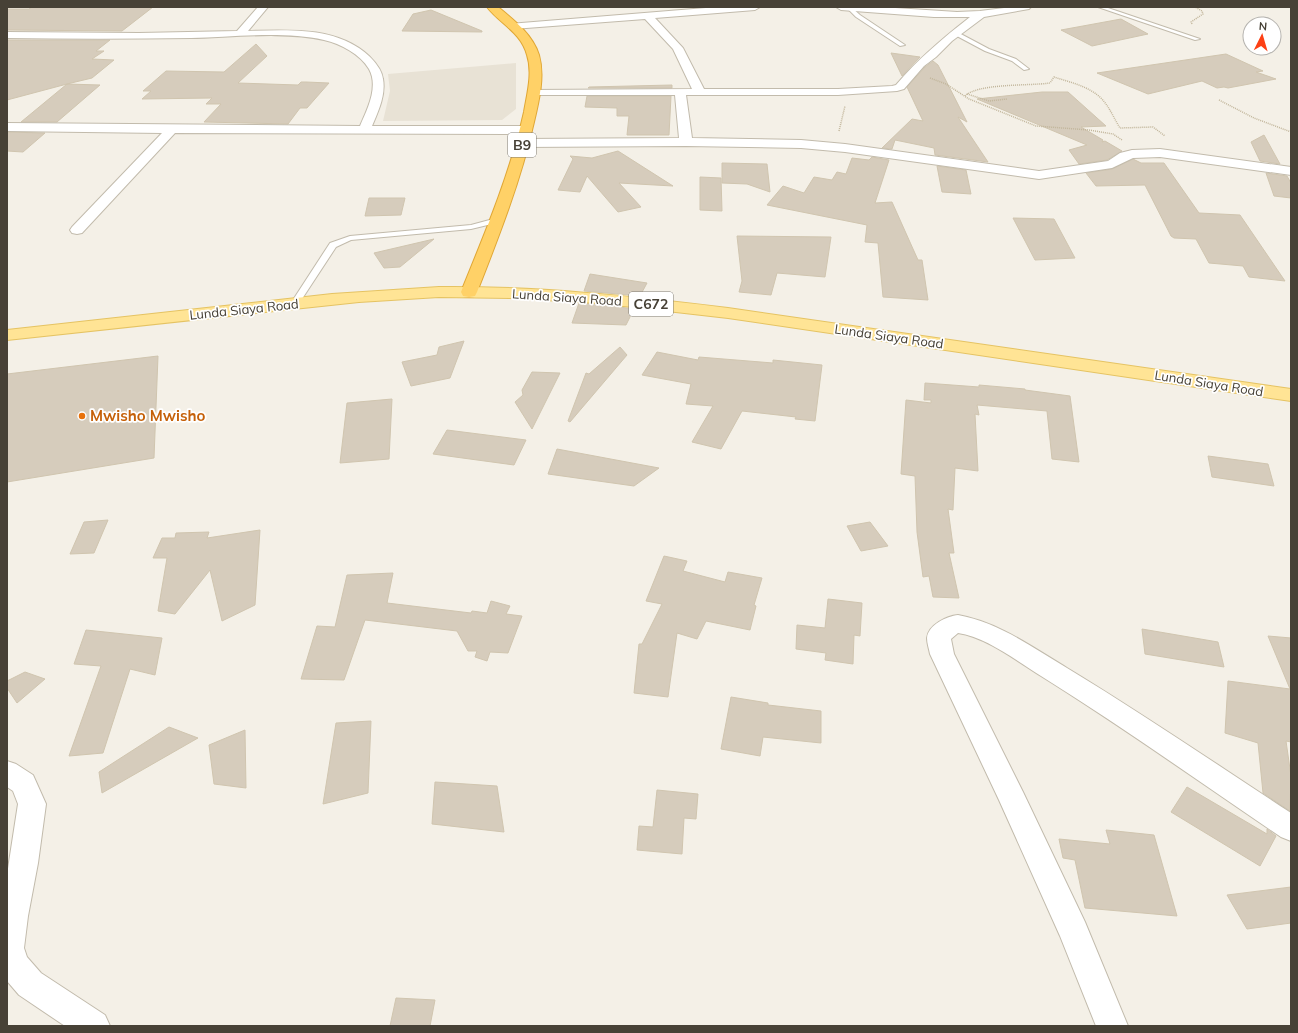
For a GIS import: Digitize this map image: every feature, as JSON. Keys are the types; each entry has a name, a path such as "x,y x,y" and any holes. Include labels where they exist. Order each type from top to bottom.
{"highway":[{"name":"B9","path":"469,292 497,220 522,144 534,92 535,63 532,53 526,42 513,26 492,7"}],"main road":[{"name":"Lunda Siaya Road","path":"7,335 295,303 429,292 563,296 696,309 1291,395"}],"street":[{"path":"240,34 263,7"},
{"path":"513,26 647,16 714,8 755,7"},
{"path":"841,7 936,14 981,14 1026,7"},
{"path":"534,92 862,92 886,90 900,87 920,64 932,55 948,39 957,34 981,14"},
{"path":"647,16 678,48 699,91"},
{"path":"7,35 139,36 298,34 317,36 342,42 363,55 373,67 378,83 372,110 364,130"},
{"path":"680,91 686,142"},
{"path":"7,127 526,130"},
{"path":"77,230 172,129"},
{"path":"522,144 686,142 819,146 1032,174 1063,172 1097,167 1112,164 1125,156 1145,152 1186,156 1291,171"},
{"path":"1112,1026 1074,932 1016,807 942,654 939,637 946,628 958,624 978,630 1010,645 1073,683 1291,828"},
{"path":"7,772 23,783 32,804 24,863 13,916 9,948 11,968 30,984 94,1026"}],"lane":[{"path":"848,7 858,16 902,45"},
{"path":"1100,7 1197,39"},
{"path":"957,34 987,50 1014,60 1026,69"},
{"path":"295,303 333,245 350,238 471,227 497,220"}],"path":[{"path":"913,73 946,84 966,95 989,100 1007,99"},
{"path":"966,95 968,93 991,87 1050,83 1054,77 1080,86 1096,94 1105,102 1120,128 1153,127 1179,147 1186,156"},
{"path":"819,146 839,131 843,118 842,111 846,104 862,92"},
{"path":"966,95 969,99 1036,126 1089,130 1114,134 1124,141 1121,159"},
{"path":"1219,100 1237,110 1291,132"}],"shaded area":[{"path":"516,63 516,109 502,120 383,121 390,91 388,74"}],"building":[{"path":"32,7 153,7 122,31 7,30 7,9 29,9"},
{"path":"431,10 482,32 402,31 413,14"},
{"path":"1121,19 1148,34 1092,46 1061,30"},
{"path":"7,40 110,40 96,51 104,51 92,59 114,60 92,78 7,100"},
{"path":"256,44 267,56 238,83 298,85 301,82 329,83 307,108 300,108 288,124 204,122 221,104 206,104 212,98 142,99 151,91 143,91 166,71 224,72"},
{"path":"891,53 920,57 902,76"},
{"path":"1226,54 1263,71 1256,72 1276,79 1228,88 1217,88 1202,81 1148,94 1097,73"},
{"path":"933,61 938,65 967,122 958,117 988,162 935,155 934,148 895,140 892,149 882,148 912,119 923,121 907,87 925,67"},
{"path":"67,84 100,85 57,122 21,122"},
{"path":"672,85 672,88 588,88 589,87"},
{"path":"1042,92 1068,92 1106,126 1081,127 1103,140 1102,142 1105,141 1122,151 1107,160 1079,164 1069,150 1087,145 977,99"},
{"path":"587,96 671,96 669,135 627,135 629,116 617,116 617,108 585,107"},
{"path":"7,132 45,133 23,152 7,151"},
{"path":"1264,135 1280,164 1260,161 1251,142"},
{"path":"618,151 673,186 619,183 641,207 618,212 587,176 580,192 558,190 573,159 570,156 592,158"},
{"path":"872,157 889,160 875,203 892,202 918,260 922,260 928,300 883,297 878,243 865,242 867,225 767,205 783,186 804,193 814,177 832,180 837,172 846,174 852,158 869,160"},
{"path":"1133,159 1141,163 1164,163 1199,213 1240,215 1285,281 1249,277 1243,266 1209,263 1196,239 1174,238 1171,236 1145,185 1096,186 1086,173 1112,169"},
{"path":"722,163 767,164 770,192 747,184 722,183"},
{"path":"937,166 966,170 971,194 942,192"},
{"path":"1266,173 1287,176 1291,183 1291,198 1274,196"},
{"path":"700,177 721,178 722,211 700,210"},
{"path":"369,198 405,198 401,215 365,216"},
{"path":"1013,218 1054,219 1075,258 1035,260"},
{"path":"737,236 831,237 825,277 777,273 771,295 739,292 742,281"},
{"path":"434,239 400,267 384,268 374,253"},
{"path":"590,274 647,283 640,296 584,291"},
{"path":"579,303 634,309 626,325 572,323"},
{"path":"464,341 450,378 411,386 402,362 437,355 439,347"},
{"path":"620,347 627,355 570,422 568,421 586,373 589,374"},
{"path":"657,352 698,360 699,357 773,363 773,360 822,365 815,421 795,419 796,417 742,411 721,449 692,442 713,406 686,404 691,384 642,375"},
{"name":"Mwisho Mwisho","path":"158,356 154,458 7,482 7,374"},
{"path":"532,372 560,373 532,429 515,402 523,395 522,390"},
{"path":"925,383 979,387 979,385 1025,389 1070,396 1079,462 1052,459 1047,411 977,405 979,415 975,414 978,471 955,468 953,510 948,509 954,553 949,553 959,598 933,597 929,576 923,577 917,532 915,476 901,474 906,400 931,403 931,400 924,400"},
{"path":"392,399 389,459 340,463 347,403"},
{"path":"447,430 526,440 514,465 433,454"},
{"path":"557,449 659,468 634,486 548,474"},
{"path":"1208,456 1268,464 1274,486 1212,477"},
{"path":"108,520 94,553 70,554 84,522"},
{"path":"870,522 888,546 861,551 847,526"},
{"path":"260,530 255,605 222,621 210,570 175,614 158,611 167,558 153,558 162,538 175,538 176,533 209,532 207,538"},
{"path":"664,556 687,561 683,571 725,582 728,572 762,578 754,605 756,606 750,630 706,621 697,639 677,633 668,697 634,693 639,644 642,644 662,604 646,601"},
{"path":"393,573 387,603 471,613 472,611 487,613 491,601 510,606 506,614 522,616 508,653 490,652 487,661 475,657 477,651 468,651 457,631 365,620 344,680 301,679 317,626 335,627 347,575"},
{"path":"828,599 862,603 860,636 854,635 853,664 825,660 826,653 796,649 797,625 825,628"},
{"path":"1142,629 1218,642 1224,667 1145,654"},
{"path":"86,630 162,638 155,675 130,669 103,753 69,756 101,666 74,664"},
{"path":"1268,636 1291,638 1291,742 1286,741 1291,776 1290,811 1263,793 1258,743 1225,733 1228,681 1290,689"},
{"path":"25,672 45,679 17,703 7,688 7,681"},
{"path":"731,697 768,703 768,705 821,711 821,743 763,737 760,756 721,749"},
{"path":"371,721 368,793 323,804 336,723"},
{"path":"169,727 198,738 102,793 99,772"},
{"path":"245,730 246,788 214,784 209,745"},
{"path":"435,782 497,786 504,832 432,824"},
{"path":"1187,787 1267,834 1267,829 1276,836 1260,866 1171,812"},
{"path":"657,790 698,794 696,819 684,818 682,854 637,850 639,826 653,827"},
{"path":"1106,830 1154,835 1177,916 1085,908 1075,860 1063,858 1059,839 1110,844"},
{"path":"1291,887 1291,923 1247,929 1227,895"},
{"path":"396,998 435,1000 430,1026 390,1026"}],"place":[{"name":"Mwisho Mwisho","path":"82,416"}]}
